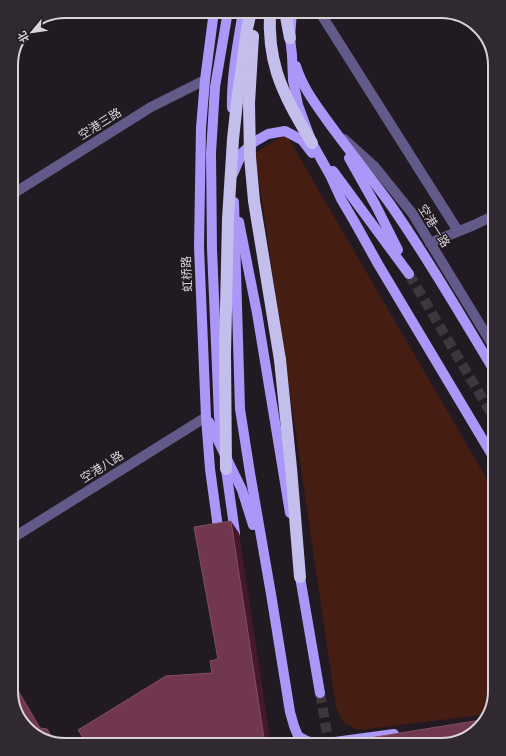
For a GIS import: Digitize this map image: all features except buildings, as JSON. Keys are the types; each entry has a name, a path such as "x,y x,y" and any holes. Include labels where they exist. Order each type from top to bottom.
{"highway":[{"path":"226,469 225,353 228,219 233,139 249,18"},
{"path":"255,18 249,104 250,157 254,201 280,360 300,577"},
{"path":"269,18 272,52 277,72 287,97 312,143"},
{"path":"286,18 290,38"}],"main road":[{"name":"虹桥路","path":"213,18 205,80 201,128 199,246 206,417 210,469 219,536"},
{"path":"227,18 215,87 211,153 212,249 219,409 235,533"},
{"path":"242,18 232,92 240,409 290,712 298,736 301,738"},
{"path":"291,18 290,38 293,80 298,105 312,143 330,175 341,199 378,264 488,448"},
{"path":"292,55 298,74 306,91 415,240 488,360"},
{"path":"312,143 409,274 376,206 334,130"},
{"path":"233,174 242,153 254,142 268,134 285,131 302,140 330,175"},
{"path":"234,194 257,313 320,693"},
{"path":"206,417 242,490 265,560"},
{"path":"364,738 407,732"}],"street":[{"path":"323,18 458,231"},
{"name":"空港三路","path":"18,191 151,107 205,80"},
{"name":"空港一路","path":"334,130 374,166 412,213 488,329"},
{"path":"430,242 488,218"},
{"name":"空港八路","path":"18,535 206,417"}],"shaded area":[{"path":"286,134 488,481 488,697 481,715 359,730 344,723 336,708 255,153"}],"tunnel":[{"path":"409,274 488,408"},
{"path":"320,693 328,738"}]}
